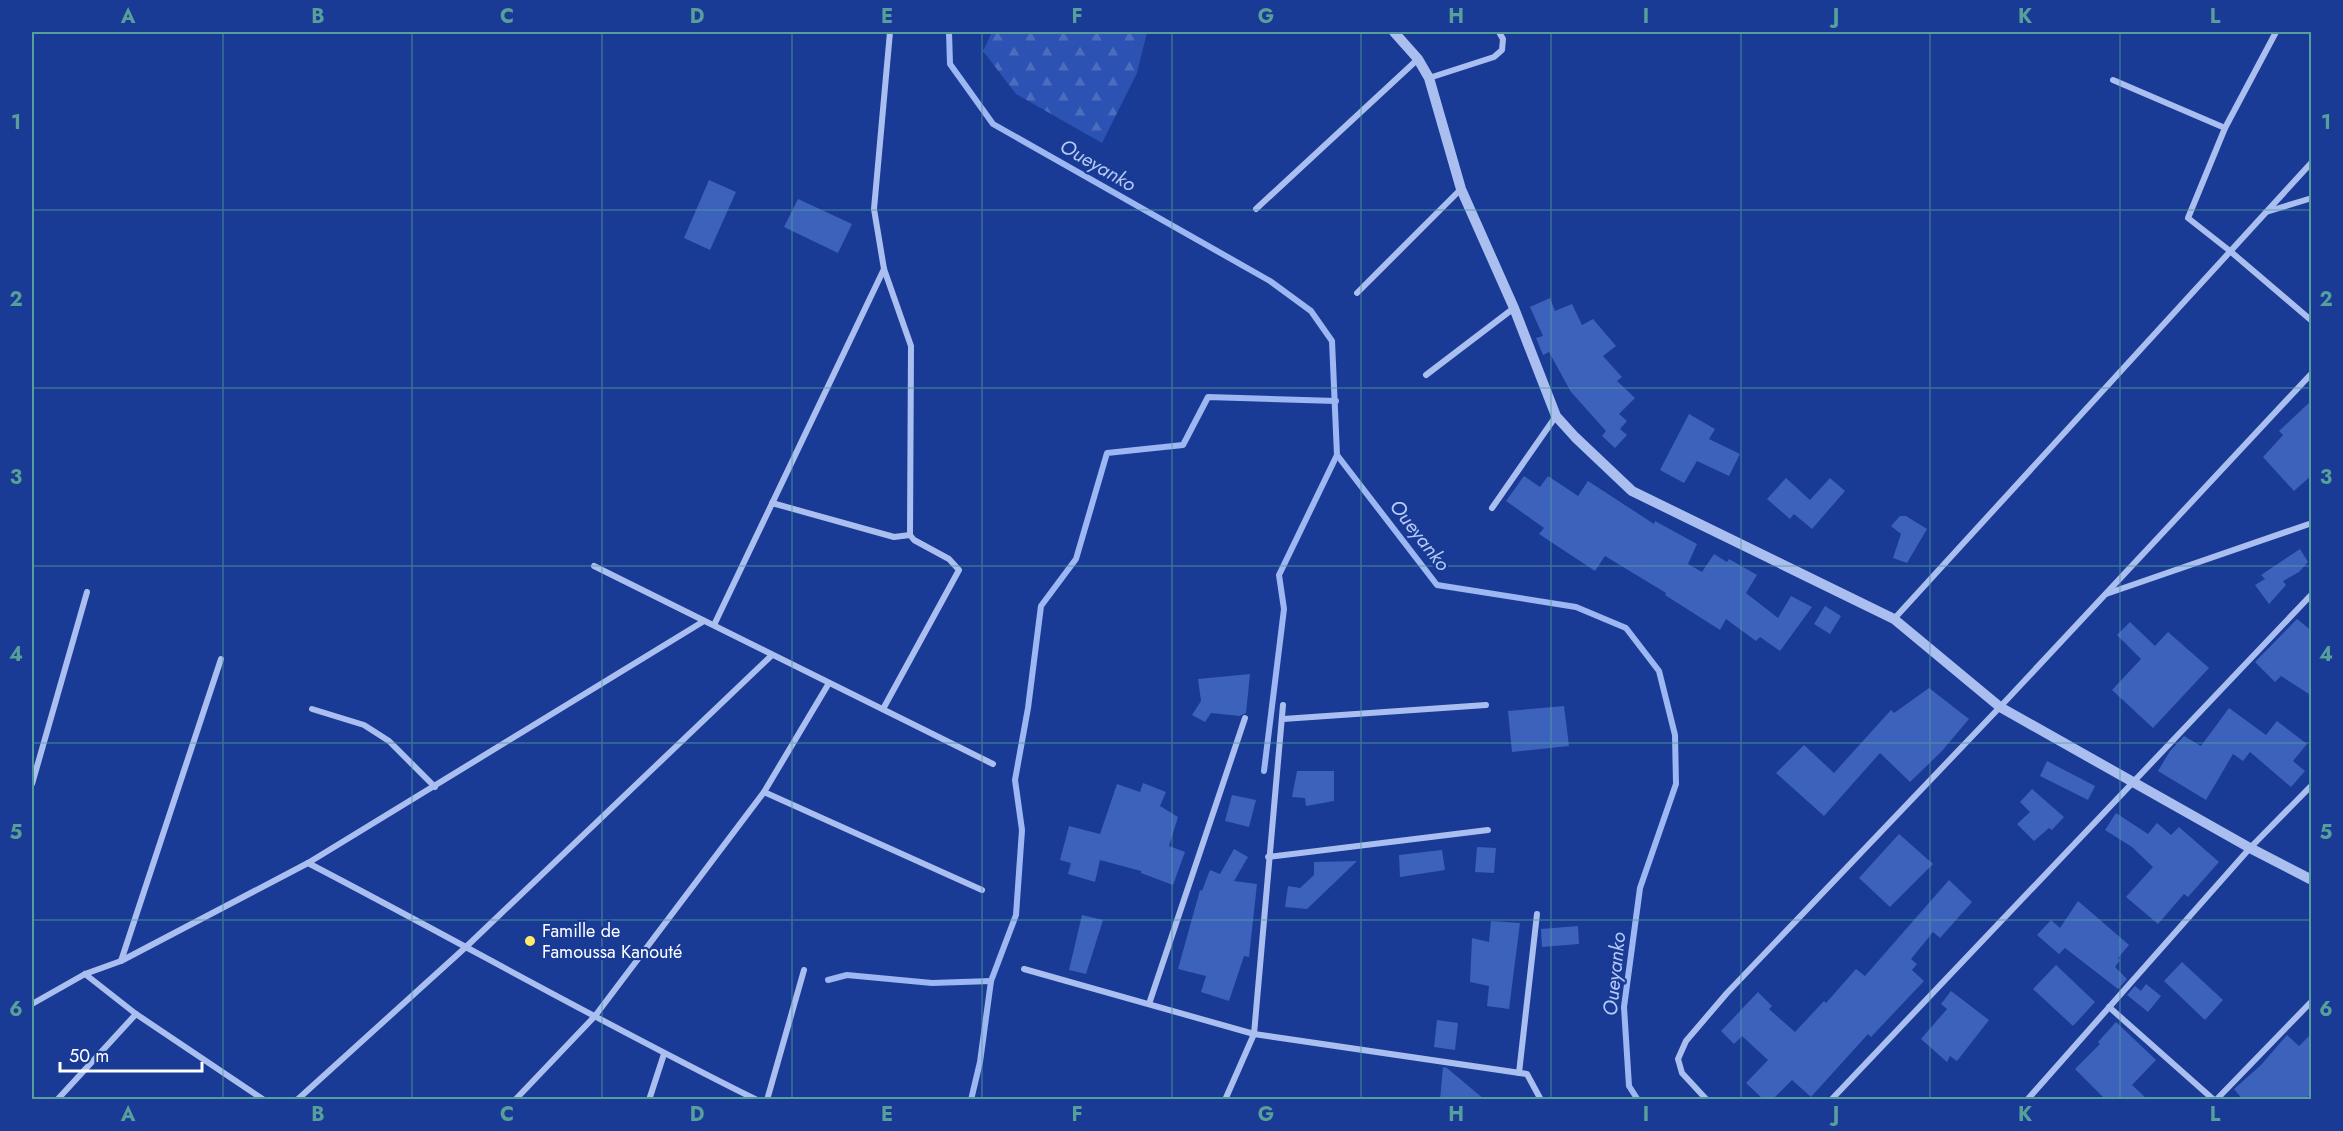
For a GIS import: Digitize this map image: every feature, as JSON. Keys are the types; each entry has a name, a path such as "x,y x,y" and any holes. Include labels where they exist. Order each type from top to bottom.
{"street":[{"path":"883,709 959,570 949,559 914,540 910,535 911,346 884,269 874,209 890,32"},
{"path":"1394,32 1418,59 1429,78 1461,189 1514,308 1556,416 1632,491 1894,619 2000,707 2250,848 2312,880"},
{"path":"1429,78 1494,57 1502,50 1503,39 1500,32"},
{"path":"2276,32 2225,128 2188,218 2312,321"},
{"path":"1256,209 1418,59"},
{"path":"2113,80 2225,128"},
{"path":"1894,619 2312,162"},
{"path":"1357,293 1461,189"},
{"path":"2265,212 2312,198"},
{"path":"714,625 884,269"},
{"path":"1426,375 1514,308"},
{"path":"1707,1100 1682,1073 1678,1059 1686,1041 1727,993 2000,707 2312,374"},
{"path":"1492,508 1556,416"},
{"path":"772,503 894,537 910,535"},
{"path":"2106,594 2312,523"},
{"path":"594,566 993,764"},
{"path":"32,784 87,592"},
{"path":"1831,1100 2312,594"},
{"path":"32,1004 85,974 121,961 308,862 435,787 704,621"},
{"path":"297,1100 467,945 772,655"},
{"path":"121,961 221,658"},
{"path":"515,1100 595,1016 764,792 829,683"},
{"path":"1225,1100 1254,1034 1283,705"},
{"path":"1283,719 1486,705"},
{"path":"312,709 364,725 389,741 435,787"},
{"path":"1149,1004 1245,718"},
{"path":"2027,1100 2250,848 2312,785"},
{"path":"764,792 982,890"},
{"path":"1268,857 1488,830"},
{"path":"308,862 467,945 664,1054 757,1100"},
{"path":"1519,1073 1537,914"},
{"path":"1024,969 1254,1034 1527,1074 1541,1100"},
{"path":"767,1100 804,970"},
{"path":"85,974 136,1014 264,1100"},
{"path":"2109,1007 2215,1100 2312,1001"},
{"path":"57,1100 136,1014"},
{"path":"649,1100 664,1054"}],"green space":[{"path":"992,32 1147,32 1137,73 1102,143 1016,94 983,51"}],"building":[{"path":"709,180 736,192 710,250 684,238"},
{"path":"798,199 852,224 838,253 784,227"},
{"path":"1550,298 1555,311 1572,304 1582,325 1593,319 1616,346 1603,356 1622,377 1617,381 1635,398 1619,414 1627,421 1620,429 1627,435 1615,448 1602,436 1606,431 1571,392 1549,352 1543,355 1536,338 1543,336 1530,307"},
{"path":"2312,400 2312,475 2294,491 2263,457 2283,435 2279,431"},
{"path":"1689,414 1715,429 1709,439 1740,454 1729,476 1697,461 1684,483 1660,470"},
{"path":"1524,476 1540,487 1548,476 1578,496 1588,481 1654,524 1655,521 1697,544 1688,564 1702,572 1714,554 1727,562 1729,559 1757,575 1746,593 1778,618 1791,596 1812,607 1780,651 1760,637 1756,641 1726,619 1720,630 1665,595 1666,593 1605,556 1595,571 1539,534 1544,528 1506,501"},
{"path":"1786,478 1810,500 1830,478 1845,491 1812,529 1794,514 1790,519 1767,499"},
{"path":"1900,516 1906,516 1927,529 1907,563 1893,558 1901,534 1891,526"},
{"path":"2300,549 2308,562 2299,572 2283,581 2286,585 2269,604 2255,585 2265,579 2261,575"},
{"path":"1825,606 1841,616 1830,634 1814,624"},
{"path":"2297,619 2312,631 2312,696 2281,676 2275,682 2255,662"},
{"path":"2130,622 2155,646 2168,632 2209,668 2153,728 2112,690 2141,659 2117,635"},
{"path":"1250,674 1246,713 1240,716 1211,713 1205,722 1192,715 1201,701 1198,679"},
{"path":"1929,688 1969,719 1941,752 1910,782 1880,753 1824,816 1776,773 1804,745 1834,773 1891,710 1894,713"},
{"path":"1564,706 1569,746 1512,752 1508,711"},
{"path":"2229,708 2266,735 2277,721 2307,744 2293,761 2305,771 2291,787 2250,752 2243,761 2233,754 2206,800 2158,771 2170,751 2184,736 2201,746"},
{"path":"2047,761 2095,786 2088,800 2040,776"},
{"path":"1297,771 1334,771 1334,801 1306,806 1305,798 1292,797"},
{"path":"1143,783 1166,792 1160,806 1178,817 1169,846 1185,852 1173,885 1141,873 1141,871 1100,860 1095,882 1068,874 1071,863 1060,860 1069,826 1100,834 1117,784 1140,792"},
{"path":"2032,789 2064,817 2052,830 2049,828 2034,841 2017,824 2030,812 2020,802"},
{"path":"1232,795 1256,800 1249,827 1225,821"},
{"path":"2116,813 2148,834 2157,823 2171,835 2179,827 2219,862 2188,897 2184,894 2158,924 2126,897 2153,867 2132,847 2105,830"},
{"path":"1899,834 1933,864 1890,907 1859,878"},
{"path":"1477,847 1496,848 1494,873 1475,872"},
{"path":"1234,849 1248,857 1234,881 1257,884 1249,957 1244,956 1229,1001 1201,992 1206,976 1178,969 1200,890 1202,891 1210,870 1220,874"},
{"path":"1442,850 1445,870 1400,877 1399,855"},
{"path":"1357,861 1307,909 1285,907 1288,886 1300,888 1314,875 1314,862"},
{"path":"1949,880 1972,902 1940,938 1933,932 1911,959 1917,964 1912,970 1924,981 1871,1037 1868,1034 1811,1097 1792,1080 1772,1100 1764,1100 1746,1083 1768,1060 1742,1036 1734,1044 1721,1031 1758,992 1772,1006 1769,1009 1795,1032 1824,1001 1826,1003 1856,969 1865,976"},
{"path":"2078,901 2129,945 2118,958 2120,960 2115,967 2127,979 2118,989 2065,948 2059,954 2037,935 2051,920 2060,928"},
{"path":"1082,915 1103,920 1086,974 1069,970"},
{"path":"1491,921 1520,923 1509,1009 1487,1006 1489,986 1470,982 1472,938 1489,942"},
{"path":"1578,926 1579,944 1542,947 1541,929"},
{"path":"2182,962 2223,1000 2205,1020 2164,981"},
{"path":"2056,965 2095,1002 2073,1026 2033,989"},
{"path":"2146,984 2161,996 2148,1012 2127,995 2135,986 2141,991"},
{"path":"1951,991 1989,1020 1957,1061 1950,1056 1947,1062 1921,1039 1947,1009 1941,1004"},
{"path":"1437,1020 1458,1023 1455,1050 1434,1047"},
{"path":"2116,1022 2156,1060 2132,1085 2148,1100 2106,1100 2075,1069 2100,1044 2098,1042"},
{"path":"2312,1033 2312,1092 2305,1100 2243,1100 2234,1089 2261,1065 2287,1035 2299,1046"},
{"path":"1443,1067 1447,1068 1485,1100 1440,1100"}],"waterway":[{"name":"Oueyanko","path":"949,32 950,64 993,124 1270,281 1311,311 1332,341 1337,455 1437,585 1576,607 1626,628 1659,671 1675,735 1676,784 1640,888 1624,1007 1629,1086 1638,1100"},
{"path":"971,1100 980,1062 991,981 1016,915 1022,830 1015,780 1028,708 1041,606 1076,559 1107,453 1183,445 1208,397 1336,401"},
{"path":"1264,771 1284,609 1279,575 1337,455"},
{"path":"828,980 847,975 932,983 991,981"}],"place":[{"name":"Famille de Famoussa Kanouté","path":"530,941"}]}
